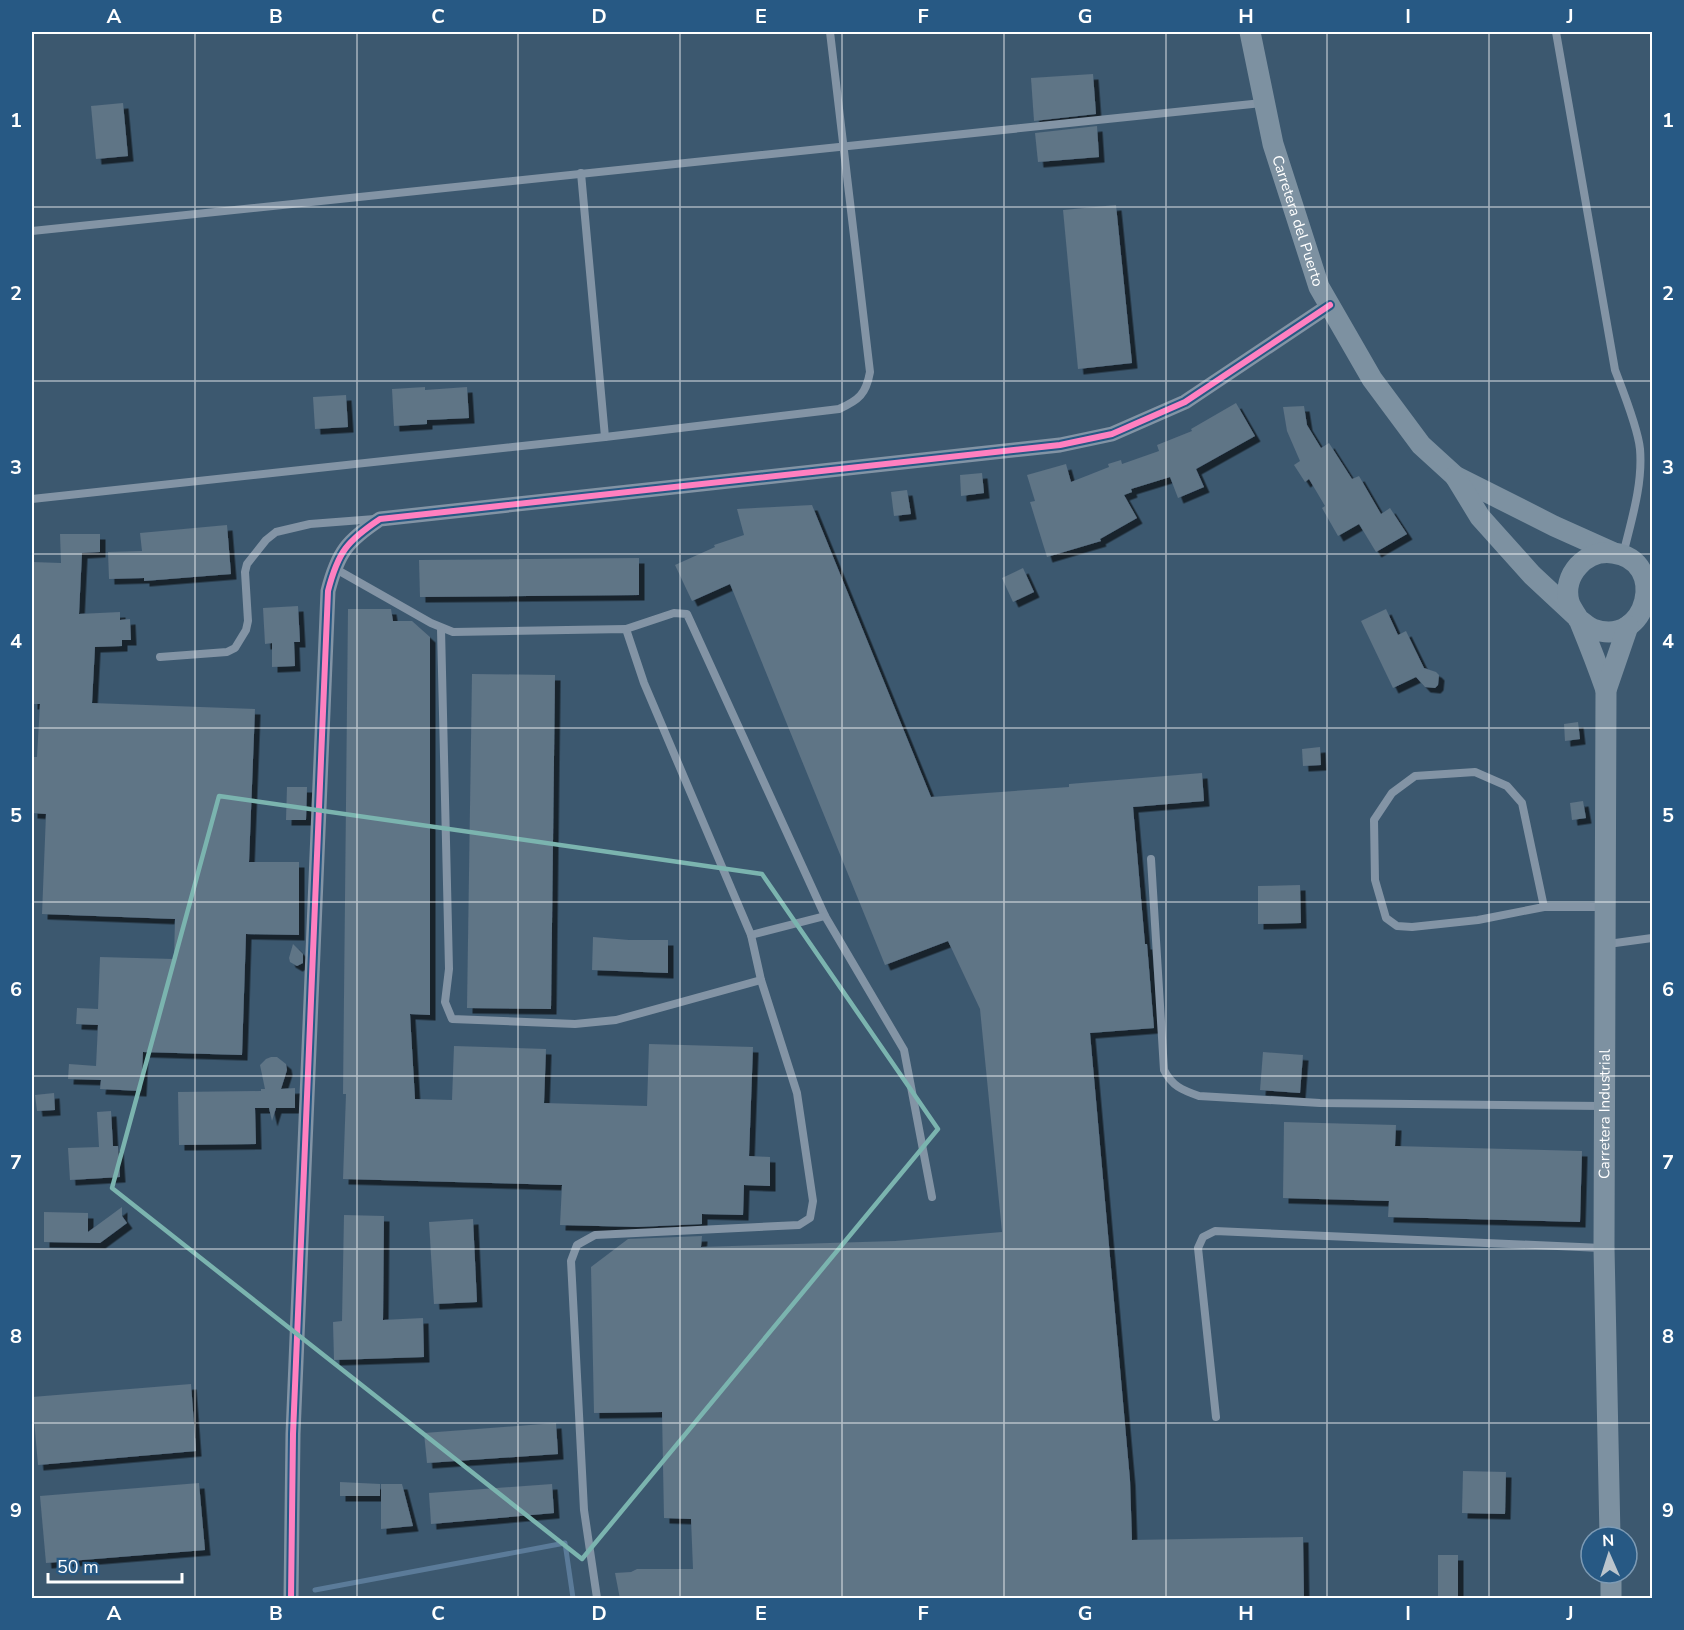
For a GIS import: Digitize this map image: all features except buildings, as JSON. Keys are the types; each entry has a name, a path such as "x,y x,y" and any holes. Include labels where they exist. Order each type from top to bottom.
{"main road":[{"name":"Carretera del Puerto","path":"1250,32 1274,144 1319,287 1372,379 1421,445 1455,476 1653,572"},
{"name":"Carretera del Puerto","path":"1455,476 1480,517 1532,575 1577,617"},
{"path":"1597,554 1623,556 1643,574 1648,591 1638,624 1611,631 1593,629 1577,617 1569,602 1568,587 1573,572 1583,561 1597,554"},
{"name":"Carretera Industrial","path":"1577,617 1606,690 1604,1248 1610,1525"},
{"name":"Carretera Industrial","path":"1606,690 1638,624"}],"street":[{"path":"291,1599 293,1434 328,591 334,568 356,534 380,519 1048,446 1095,438 1112,434 1185,402 1330,305"}],"lane":[{"path":"32,500 606,437 839,409 856,401 867,386 870,372 830,32"},
{"path":"1556,32 1615,370 1640,448 1638,487 1623,556"},
{"path":"32,231 1265,103"},
{"path":"581,173 606,437"},
{"path":"160,657 226,652 235,648 246,630 248,621 245,572 247,564 266,540 276,532 320,522 380,519"},
{"path":"334,568 441,628 453,632 626,629 674,613 687,614 825,916 904,1050 932,1197"},
{"path":"441,628 449,969 445,1002 452,1019 575,1024 616,1020 761,980"},
{"path":"597,1599 584,1510 571,1261 577,1245 595,1235 799,1225 810,1218 813,1201 797,1093 761,980 751,935 644,683 626,629"},
{"path":"1544,907 1522,803 1507,786 1475,772 1415,776 1392,792 1374,820 1375,880 1386,918 1397,926 1412,927 1478,920 1544,907 1605,908"},
{"path":"1151,859 1164,1070 1170,1081 1182,1090 1199,1096 1320,1103 1604,1106"},
{"path":"751,935 825,916"},
{"path":"1606,944 1653,938"},
{"path":"1216,1417 1198,1248 1203,1237 1215,1231 1604,1248"}],"highlighted area":[{"path":"219,796 762,874 938,1129 582,1559 112,1188"}],"waterway":[{"path":"315,1590 565,1543 573,1598"}],"cycle path":[{"path":"291,1598 293,1434 328,591 336,566 345,549 359,534 380,519 1060,445 1112,434 1185,402 1330,305"}]}
